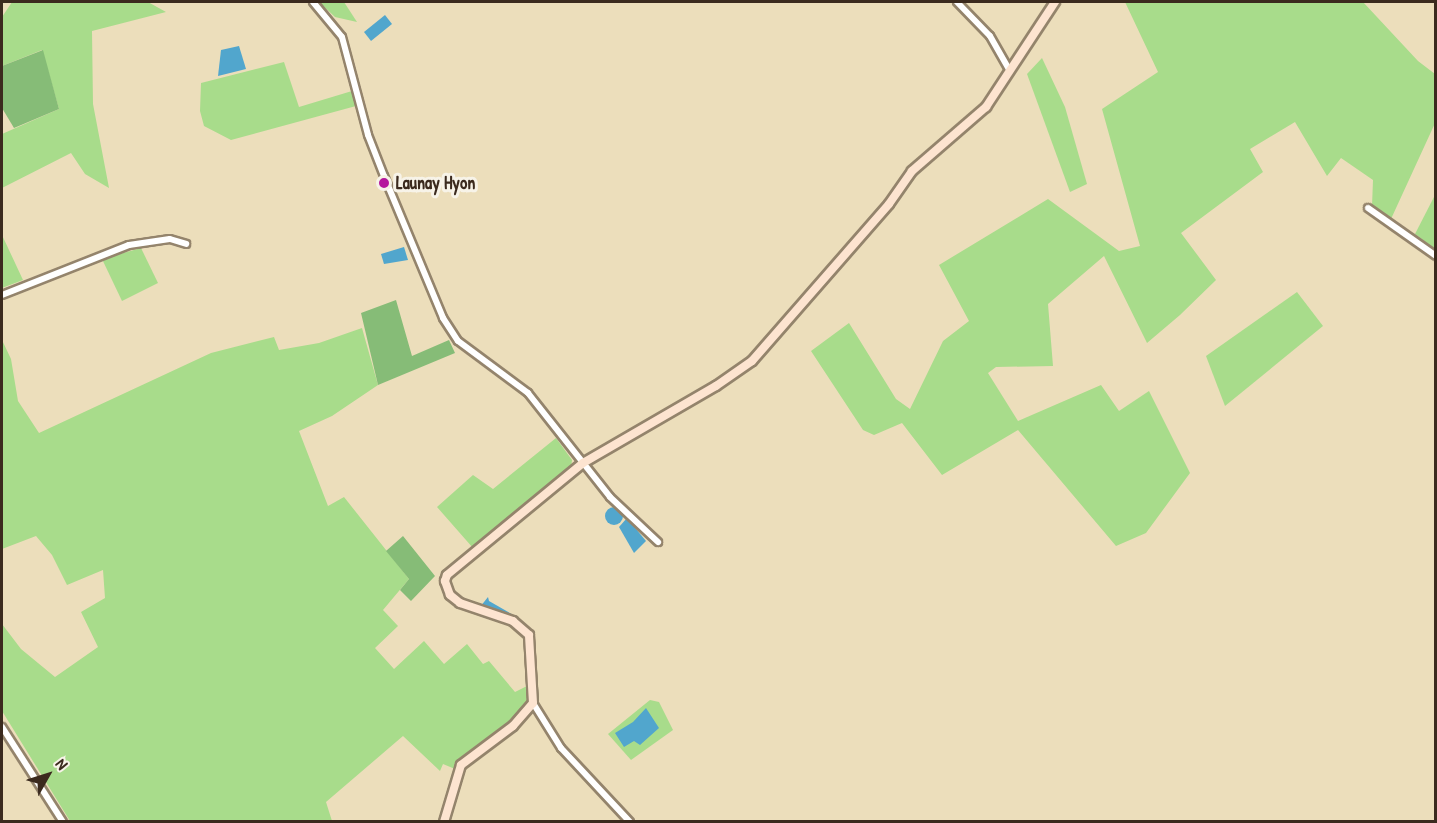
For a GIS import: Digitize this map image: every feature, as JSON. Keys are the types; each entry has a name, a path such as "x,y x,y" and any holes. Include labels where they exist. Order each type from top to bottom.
{"street":[{"path":"313,2 342,37 368,135 443,318 458,341 528,393 610,497 658,542"},
{"path":"957,2 990,36 1010,71"},
{"path":"630,822 561,748 533,703 529,636 513,621 460,603 450,595 445,581 468,557 583,463 716,386 752,361 889,204 912,171 986,107 1055,2"},
{"path":"1368,208 1436,256"},
{"path":"2,295 129,245 170,239 186,244"},
{"path":"444,822 461,765 513,726 533,703"},
{"path":"2,727 63,822"}],"green space":[{"path":"12,2 148,2 166,12 92,31 93,104 109,188 85,174 71,153 2,188 2,134 59,109 42,50 2,66 2,17"},
{"path":"319,2 344,2 357,22 335,17"},
{"path":"1125,2 1363,2 1418,61 1435,74 1436,121 1391,219 1372,206 1373,180 1341,158 1327,176 1295,122 1250,149 1263,172 1181,233 1216,280 1147,343 1104,256 1048,304 1053,366 996,367 988,373 1018,421 1101,385 1119,411 1149,391 1190,473 1146,533 1116,546 1018,430 942,475 902,423 874,435 863,430 811,351 849,323 896,399 910,409 943,341 969,321 939,265 1048,199 1119,251 1140,246 1102,109 1158,72"},
{"path":"43,50 59,109 14,128 2,108 2,66"},
{"path":"1042,58 1065,107 1087,184 1070,192 1027,74"},
{"path":"284,62 299,107 352,91 356,106 231,140 204,126 200,111 201,83"},
{"path":"1435,195 1435,249 1415,234"},
{"path":"2,235 23,280 2,288"},
{"path":"141,248 158,283 122,301 102,259"},
{"path":"1297,292 1323,326 1225,406 1206,356"},
{"path":"396,300 412,356 449,340 455,353 378,385 361,313"},
{"path":"362,328 378,385 332,416 299,431 328,506 344,497 409,579 383,610 398,626 375,648 394,669 424,641 444,664 467,644 483,664 489,661 515,692 529,685 528,702 517,720 467,755 455,769 443,764 440,771 403,736 326,802 332,821 70,821 2,711 2,624 21,649 55,677 98,647 81,612 105,598 103,570 67,585 52,555 36,536 2,549 2,340 11,359 18,401 39,433 211,353 274,337 279,350 319,343"},
{"path":"556,438 572,460 571,468 473,548 437,507 473,475 493,489"},
{"path":"403,536 435,576 411,601 400,590 409,579 386,551"},
{"path":"650,700 659,702 673,730 631,760 608,734"}],"water":[{"path":"385,15 392,24 371,41 364,32"},
{"path":"239,46 246,69 218,76 221,50"},
{"path":"404,247 408,260 384,264 381,254"},
{"path":"614,507 620,510 623,516 620,522 614,525 608,522 605,516 608,510"},
{"path":"627,518 646,541 634,553 619,527"},
{"path":"488,597 489,601 515,616 480,607"},
{"path":"646,708 659,728 640,745 634,741 624,747 615,733 633,722"}],"place":[{"name":"Launay Hyon","path":"384,183"}]}
